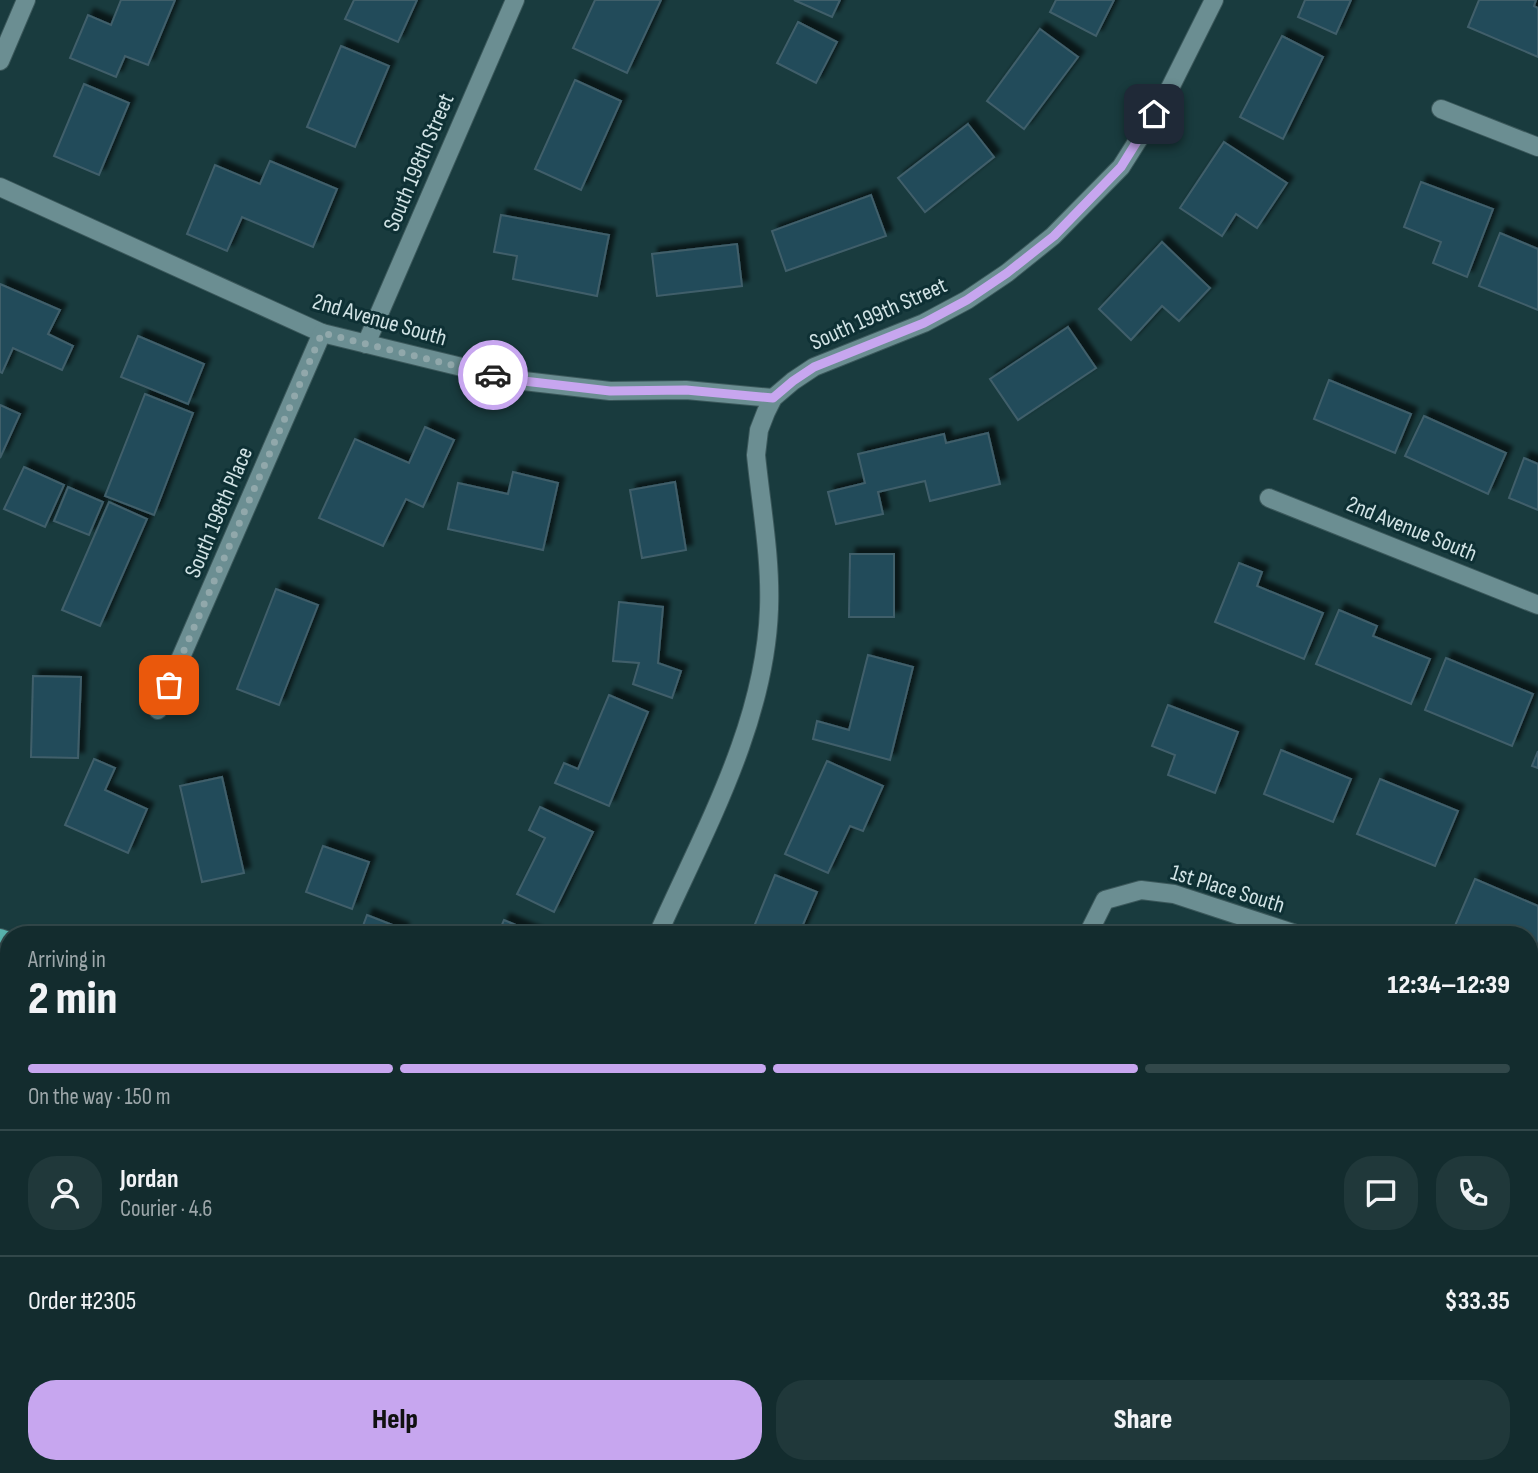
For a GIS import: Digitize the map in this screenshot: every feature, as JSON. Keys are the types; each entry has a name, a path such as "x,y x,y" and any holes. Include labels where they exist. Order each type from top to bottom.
{"street":[{"path":"0,61 26,0"},
{"name":"South 198th Street","path":"366,344 515,0"},
{"name":"South 199th Street","path":"662,926 729,776 758,691 766,647 769,608 756,455 759,430 773,398 814,367 924,323 967,300 1054,236 1121,167 1166,96 1214,0"},
{"path":"1441,109 1538,147"},
{"name":"2nd Avenue South","path":"0,187 322,333 515,380 610,391 686,390 773,398"},
{"name":"South 198th Place","path":"158,710 322,333"},
{"name":"2nd Avenue South","path":"1269,498 1538,605"},
{"name":"1st Place South","path":"1092,926 1105,901 1141,890 1174,894 1272,926"}],"building":[{"path":"121,0 175,0 148,65 125,56 116,77 70,58 88,15 111,25"},
{"path":"354,0 417,0 398,42 345,19"},
{"path":"595,0 661,0 627,73 573,48"},
{"path":"794,0 840,0 832,17"},
{"path":"1056,0 1114,0 1096,36 1050,12"},
{"path":"1305,0 1351,0 1336,34 1298,17"},
{"path":"1479,0 1536,0 1534,6 1538,8 1538,57 1468,27"},
{"path":"798,22 837,42 816,83 777,63"},
{"path":"1040,29 1078,57 1024,129 987,101"},
{"path":"1282,36 1323,57 1283,139 1240,117"},
{"path":"341,46 389,66 355,147 307,127"},
{"path":"575,80 621,101 581,190 535,169"},
{"path":"84,84 129,103 99,175 54,156"},
{"path":"968,124 994,157 925,212 898,178"},
{"path":"1224,142 1287,183 1257,228 1236,214 1222,236 1180,208"},
{"path":"270,161 337,189 313,247 242,217 227,251 187,234 215,165 260,184"},
{"path":"1421,182 1493,209 1467,277 1433,263 1441,242 1404,227"},
{"path":"871,195 886,236 786,271 772,231"},
{"path":"501,215 609,235 597,296 513,279 517,256 494,252"},
{"path":"1500,233 1538,249 1538,310 1479,286"},
{"path":"1162,242 1210,288 1179,321 1162,306 1131,340 1099,309"},
{"path":"737,244 742,286 657,296 652,254"},
{"path":"0,284 60,310 48,334 73,346 62,370 13,348 2,373 0,372"},
{"path":"1068,327 1096,368 1018,420 990,379"},
{"path":"138,336 204,364 188,404 121,377"},
{"path":"1329,380 1411,414 1395,453 1314,419"},
{"path":"145,394 193,413 154,515 105,496"},
{"path":"0,405 20,414 0,458"},
{"path":"1424,416 1506,453 1488,494 1405,456"},
{"path":"425,427 454,440 423,507 406,499 383,546 319,518 355,439 409,463"},
{"path":"988,433 1000,484 930,501 925,481 878,492 883,514 836,524 828,492 865,483 858,454 944,434 946,443"},
{"path":"1524,458 1538,464 1538,510 1509,498"},
{"path":"24,467 64,485 45,527 4,509"},
{"path":"513,472 558,483 543,550 448,529 458,483 508,494"},
{"path":"675,482 686,550 642,558 630,490"},
{"path":"68,487 103,502 89,535 54,521"},
{"path":"109,502 147,519 100,626 62,610"},
{"path":"850,554 894,554 894,617 849,617"},
{"path":"1239,563 1262,572 1257,586 1323,613 1304,659 1215,622"},
{"path":"276,589 318,605 279,705 237,689"},
{"path":"619,602 663,607 658,663 681,671 672,698 633,684 639,663 613,661"},
{"path":"1339,610 1377,626 1373,636 1430,659 1411,704 1316,664"},
{"path":"868,655 913,667 890,760 813,739 817,721 849,730"},
{"path":"1446,658 1533,694 1512,746 1425,710"},
{"path":"33,676 81,677 78,758 31,757"},
{"path":"609,695 648,712 609,806 555,783 564,763 578,769"},
{"path":"1168,705 1238,732 1215,793 1168,775 1175,755 1152,746"},
{"path":"1281,750 1351,779 1333,822 1264,794"},
{"path":"1538,751 1538,768 1532,766"},
{"path":"94,759 115,768 105,790 147,809 128,853 65,825"},
{"path":"827,761 883,786 863,831 850,826 828,873 785,854"},
{"path":"222,777 244,873 202,882 180,786"},
{"path":"1380,779 1458,811 1435,866 1357,834"},
{"path":"540,807 593,832 554,912 517,894 545,838 529,830"},
{"path":"323,846 369,862 352,909 306,892"},
{"path":"775,875 817,892 802,926 754,926"},
{"path":"1475,879 1538,906 1538,926 1455,926"},
{"path":"367,915 395,926 363,926"},
{"path":"504,920 518,926 501,926"}],"way so far":[{"path":"169,685 322,333 493,375"}],"route":[{"path":"493,375 610,391 686,390 773,398 814,367 924,323 967,300 1007,273 1054,236 1121,167 1154,114"}]}
